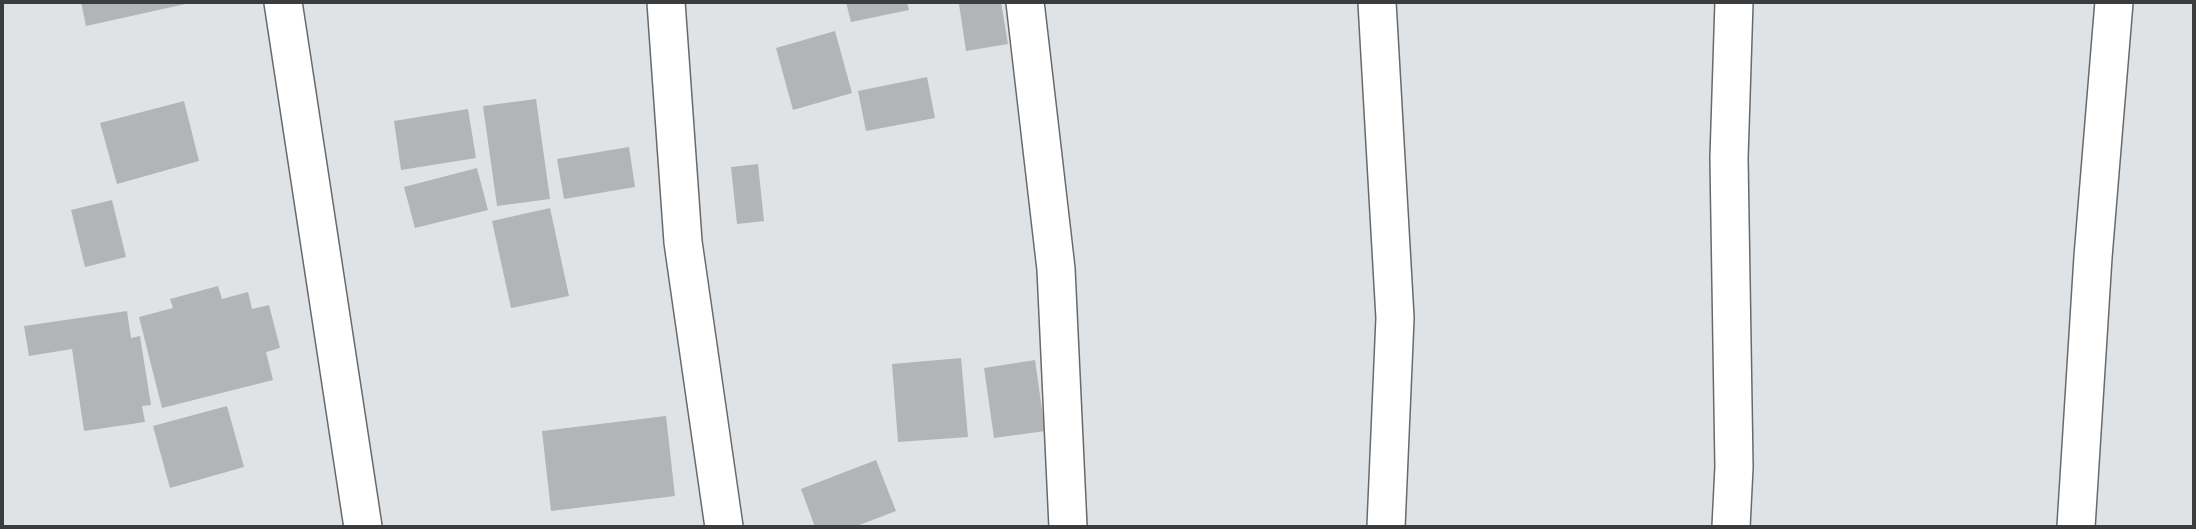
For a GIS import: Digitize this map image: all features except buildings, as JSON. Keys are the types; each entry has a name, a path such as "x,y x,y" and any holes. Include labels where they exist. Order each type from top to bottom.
{"street":[{"path":"283,2 363,527"},
{"path":"666,2 683,242 724,527"},
{"path":"1025,2 1056,269 1068,527"},
{"path":"1377,2 1395,318 1386,527"},
{"path":"1731,527 1734,467 1729,158 1734,2"},
{"path":"2076,527 2114,2"}]}
